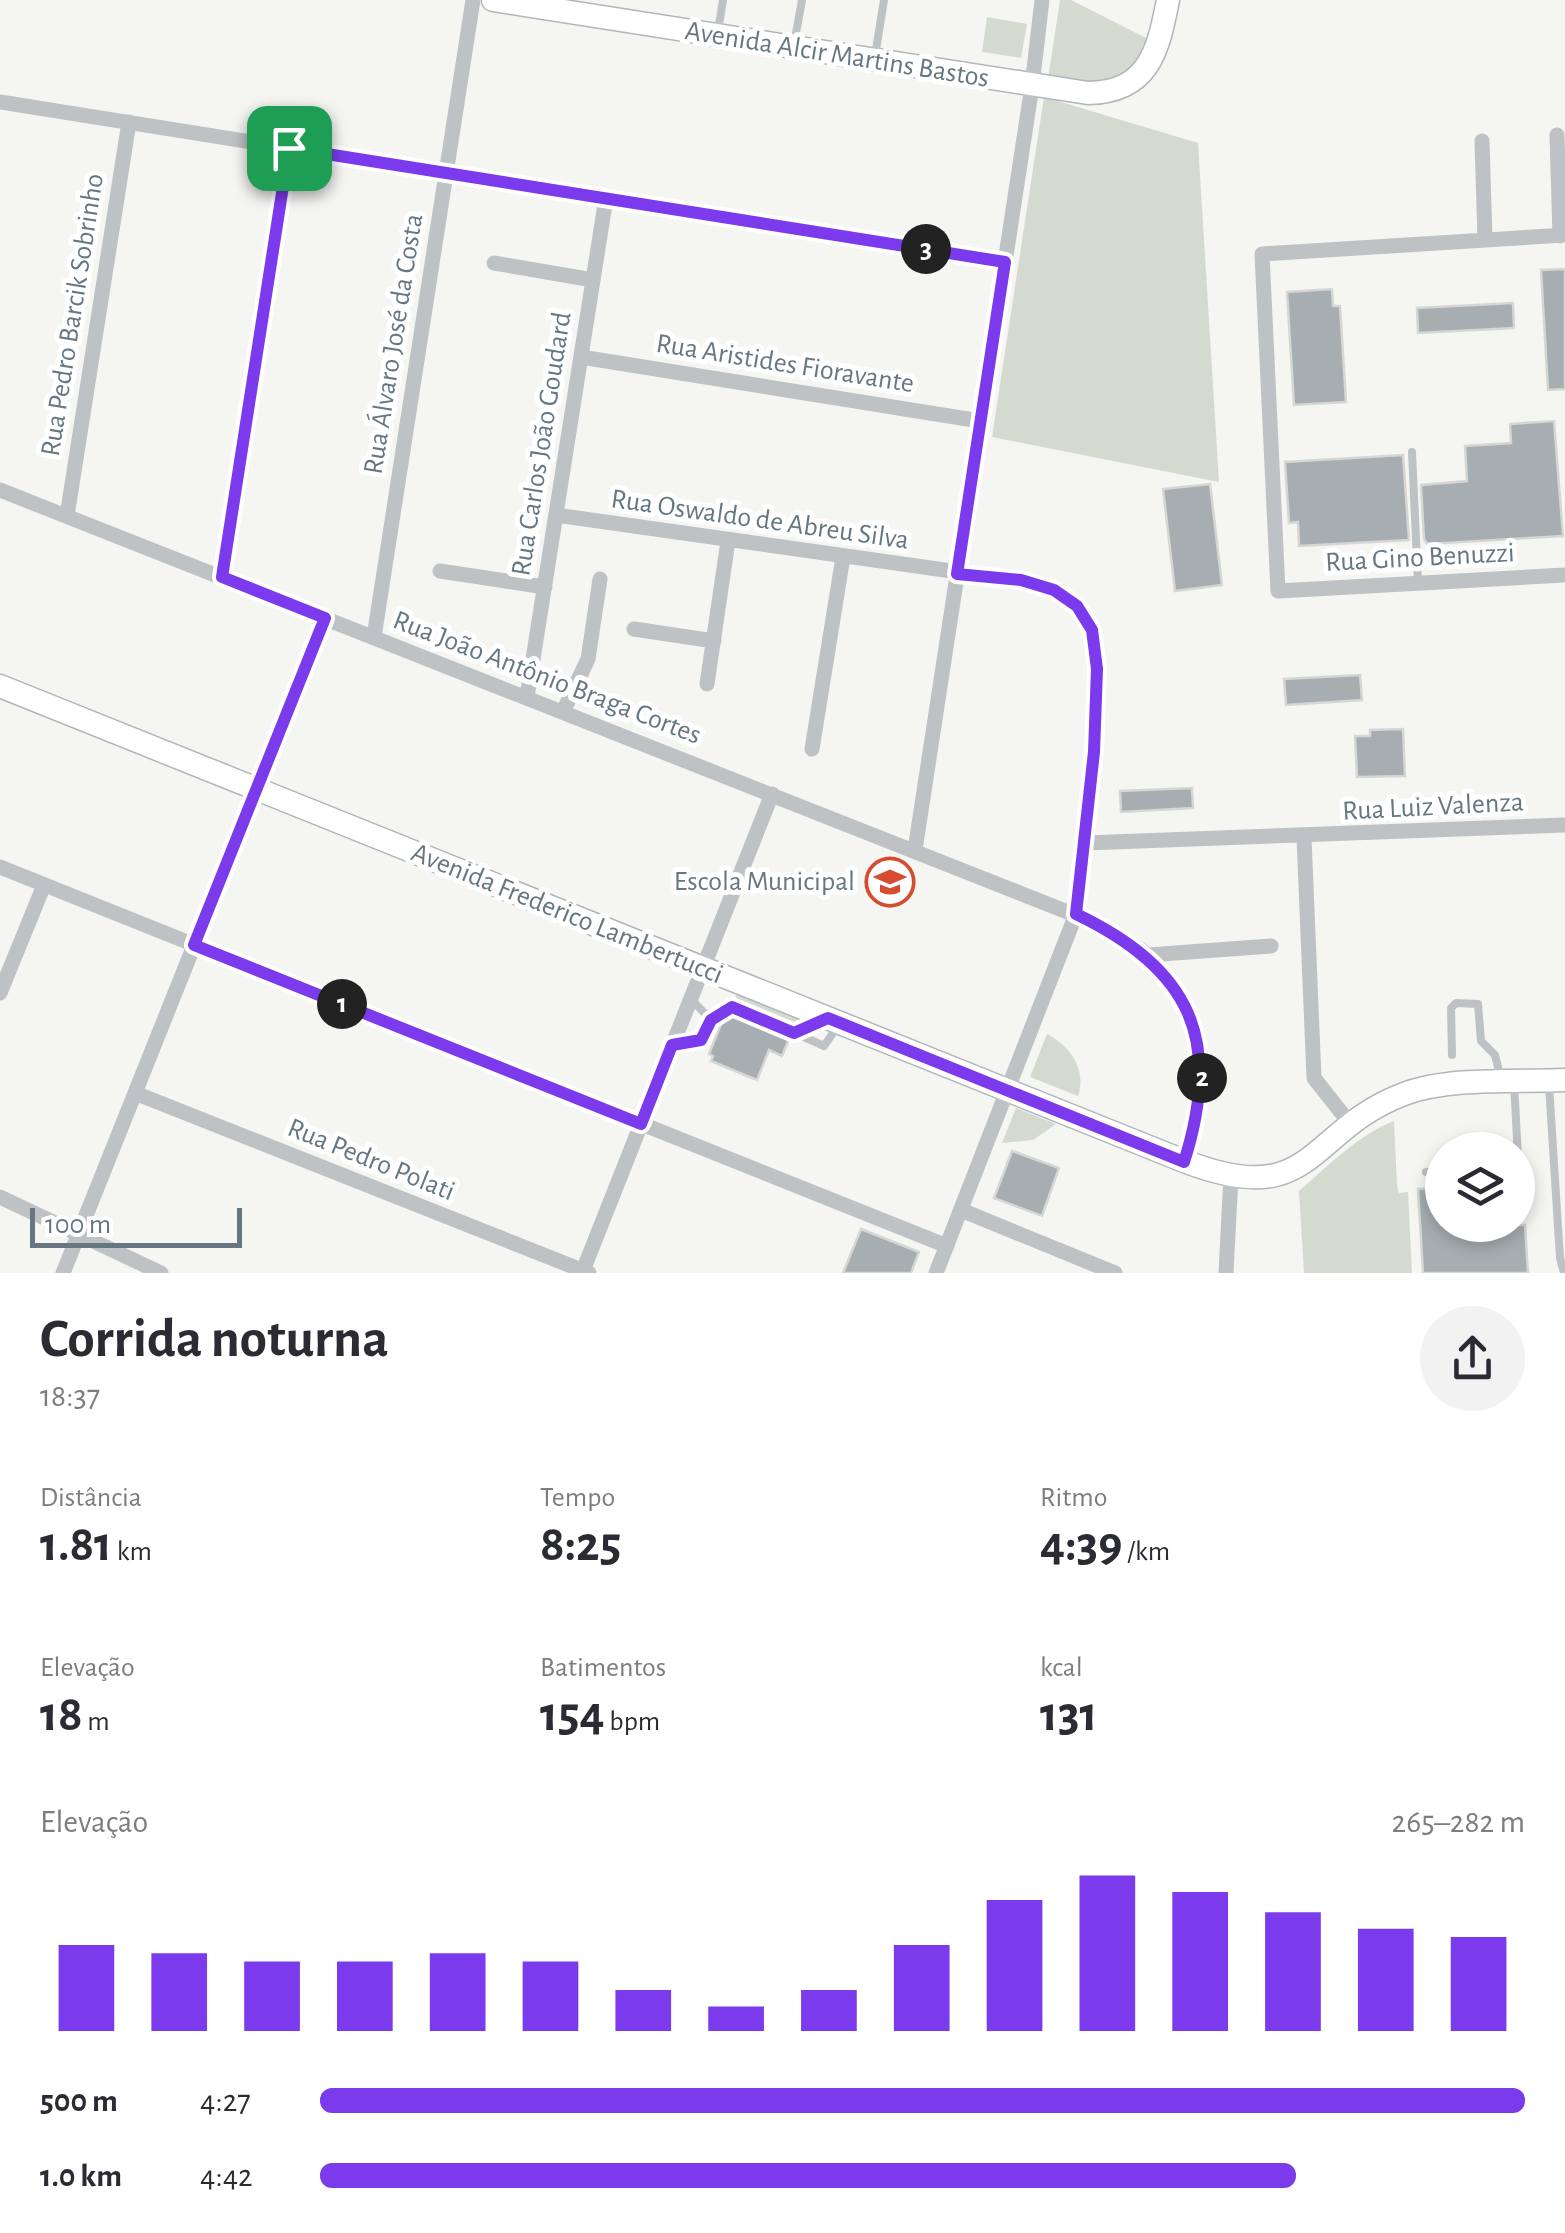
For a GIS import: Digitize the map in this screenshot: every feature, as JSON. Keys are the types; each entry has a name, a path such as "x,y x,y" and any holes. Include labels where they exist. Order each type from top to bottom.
{"street":[{"name":"Rua Álvaro José da Costa","path":"374,637 473,0"},
{"name":"Avenida Alcir Martins Bastos","path":"494,0 564,6 717,36 1088,93 1122,88 1142,73 1161,36 1168,0"},
{"path":"915,850 1042,0"},
{"path":"1168,0 1180,0"},
{"path":"0,102 1005,262"},
{"name":"Rua Pedro Barcik Sobrinho","path":"67,516 129,122"},
{"path":"1482,140 1485,240 1563,235 1557,136"},
{"path":"222,577 289,148"},
{"name":"Rua Carlos João Goudard","path":"528,697 606,198"},
{"name":"Rua Gino Benuzzi","path":"1485,240 1262,254 1278,591 1565,575"},
{"path":"494,263 593,280"},
{"name":"Rua Aristides Fioravante","path":"581,357 980,421"},
{"name":"Rua João Antônio Braga Cortes","path":"0,490 1076,914 1148,955"},
{"name":"Rua Oswaldo de Abreu Silva","path":"556,516 1021,580 1054,590 1077,606 1092,630 1097,669 1086,844 1076,914 936,1273"},
{"path":"708,684 728,541"},
{"path":"812,749 843,557"},
{"path":"440,571 545,588"},
{"path":"563,712 588,659 600,579"},
{"path":"63,1273 325,618"},
{"path":"634,629 714,641"},
{"name":"Avenida Frederico Lambertucci","path":"0,686 1184,1162 1231,1176 1269,1178 1288,1172 1386,1103 1421,1089 1557,1081"},
{"path":"584,1272 690,999 714,972 772,794"},
{"name":"Rua Luiz Valenza","path":"1086,844 1565,826"},
{"path":"1304,838 1314,1078 1352,1126"},
{"path":"0,867 947,1246"},
{"path":"0,993 44,884"},
{"path":"1148,955 1271,946"},
{"path":"1148,955 1186,1008 1198,1044 1202,1090 1184,1162"},
{"name":"Rua Pedro Polati","path":"135,1092 584,1272"},
{"path":"1226,1273 1231,1176"},
{"path":"0,1197 162,1273"},
{"path":"960,1210 1114,1273"}],"lane":[{"path":"717,36 723,0"},
{"path":"794,48 802,0"},
{"path":"874,61 884,0"},
{"path":"1412,452 1418,583"},
{"path":"714,972 732,1007 824,1046 833,1021"},
{"path":"690,999 711,1020"},
{"path":"1452,1055 1450,1008 1456,1002 1475,1002 1481,1041 1496,1054 1508,1083 1515,1132"},
{"path":"672,1045 701,1040 711,1020 732,1007"},
{"path":"794,1033 833,1021"},
{"path":"1557,1081 1560,1258 1564,1273"}],"shaded area":[{"path":"1060,0 1071,0 1148,39 1130,73 1101,85 1048,79"},
{"path":"987,17 1027,24 1021,58 982,52"},
{"path":"1044,97 1198,143 1219,482 992,437"},
{"path":"734,987 810,1014 785,1026 738,1006"},
{"path":"1047,1034 1074,1059 1080,1077 1078,1096 1030,1077"},
{"path":"1016,1108 1056,1124 1033,1140 1002,1143"},
{"path":"1394,1121 1397,1185 1399,1193 1408,1192 1412,1273 1304,1273 1299,1191 1356,1143"}],"building":[{"path":"1565,269 1565,389 1548,390 1541,270"},
{"path":"1332,289 1333,306 1340,306 1346,402 1294,405 1287,292"},
{"path":"1513,303 1514,328 1418,333 1417,308"},
{"path":"1554,421 1563,536 1427,544 1421,485 1467,481 1465,446 1511,443 1510,424"},
{"path":"1403,455 1409,540 1299,546 1298,522 1289,523 1285,462"},
{"path":"1210,484 1222,585 1175,591 1163,489"},
{"path":"1360,675 1362,700 1286,705 1284,679"},
{"path":"1403,729 1405,776 1357,777 1355,736 1370,736 1370,730"},
{"path":"1192,788 1193,808 1121,812 1120,791"},
{"path":"733,1015 789,1039 782,1056 769,1050 757,1080 711,1061 713,1056 709,1054 722,1022"},
{"path":"1012,1151 1059,1168 1042,1216 994,1198"},
{"path":"1418,1189 1425,1189 1425,1242 1526,1242 1528,1273 1423,1273"},
{"path":"861,1229 919,1252 911,1273 843,1273"}],"place":[{"name":"Escola Municipal","path":"890,882"}],"route":[{"path":"289,148 1005,262 957,574 1021,580 1054,590 1077,606 1092,630 1097,669 1094,752 1076,914 1148,955 1186,1008 1198,1044 1202,1090 1184,1162 828,1018 794,1033 732,1007 711,1020 701,1040 672,1045 641,1124 194,945 325,618 222,577 289,148"}]}
